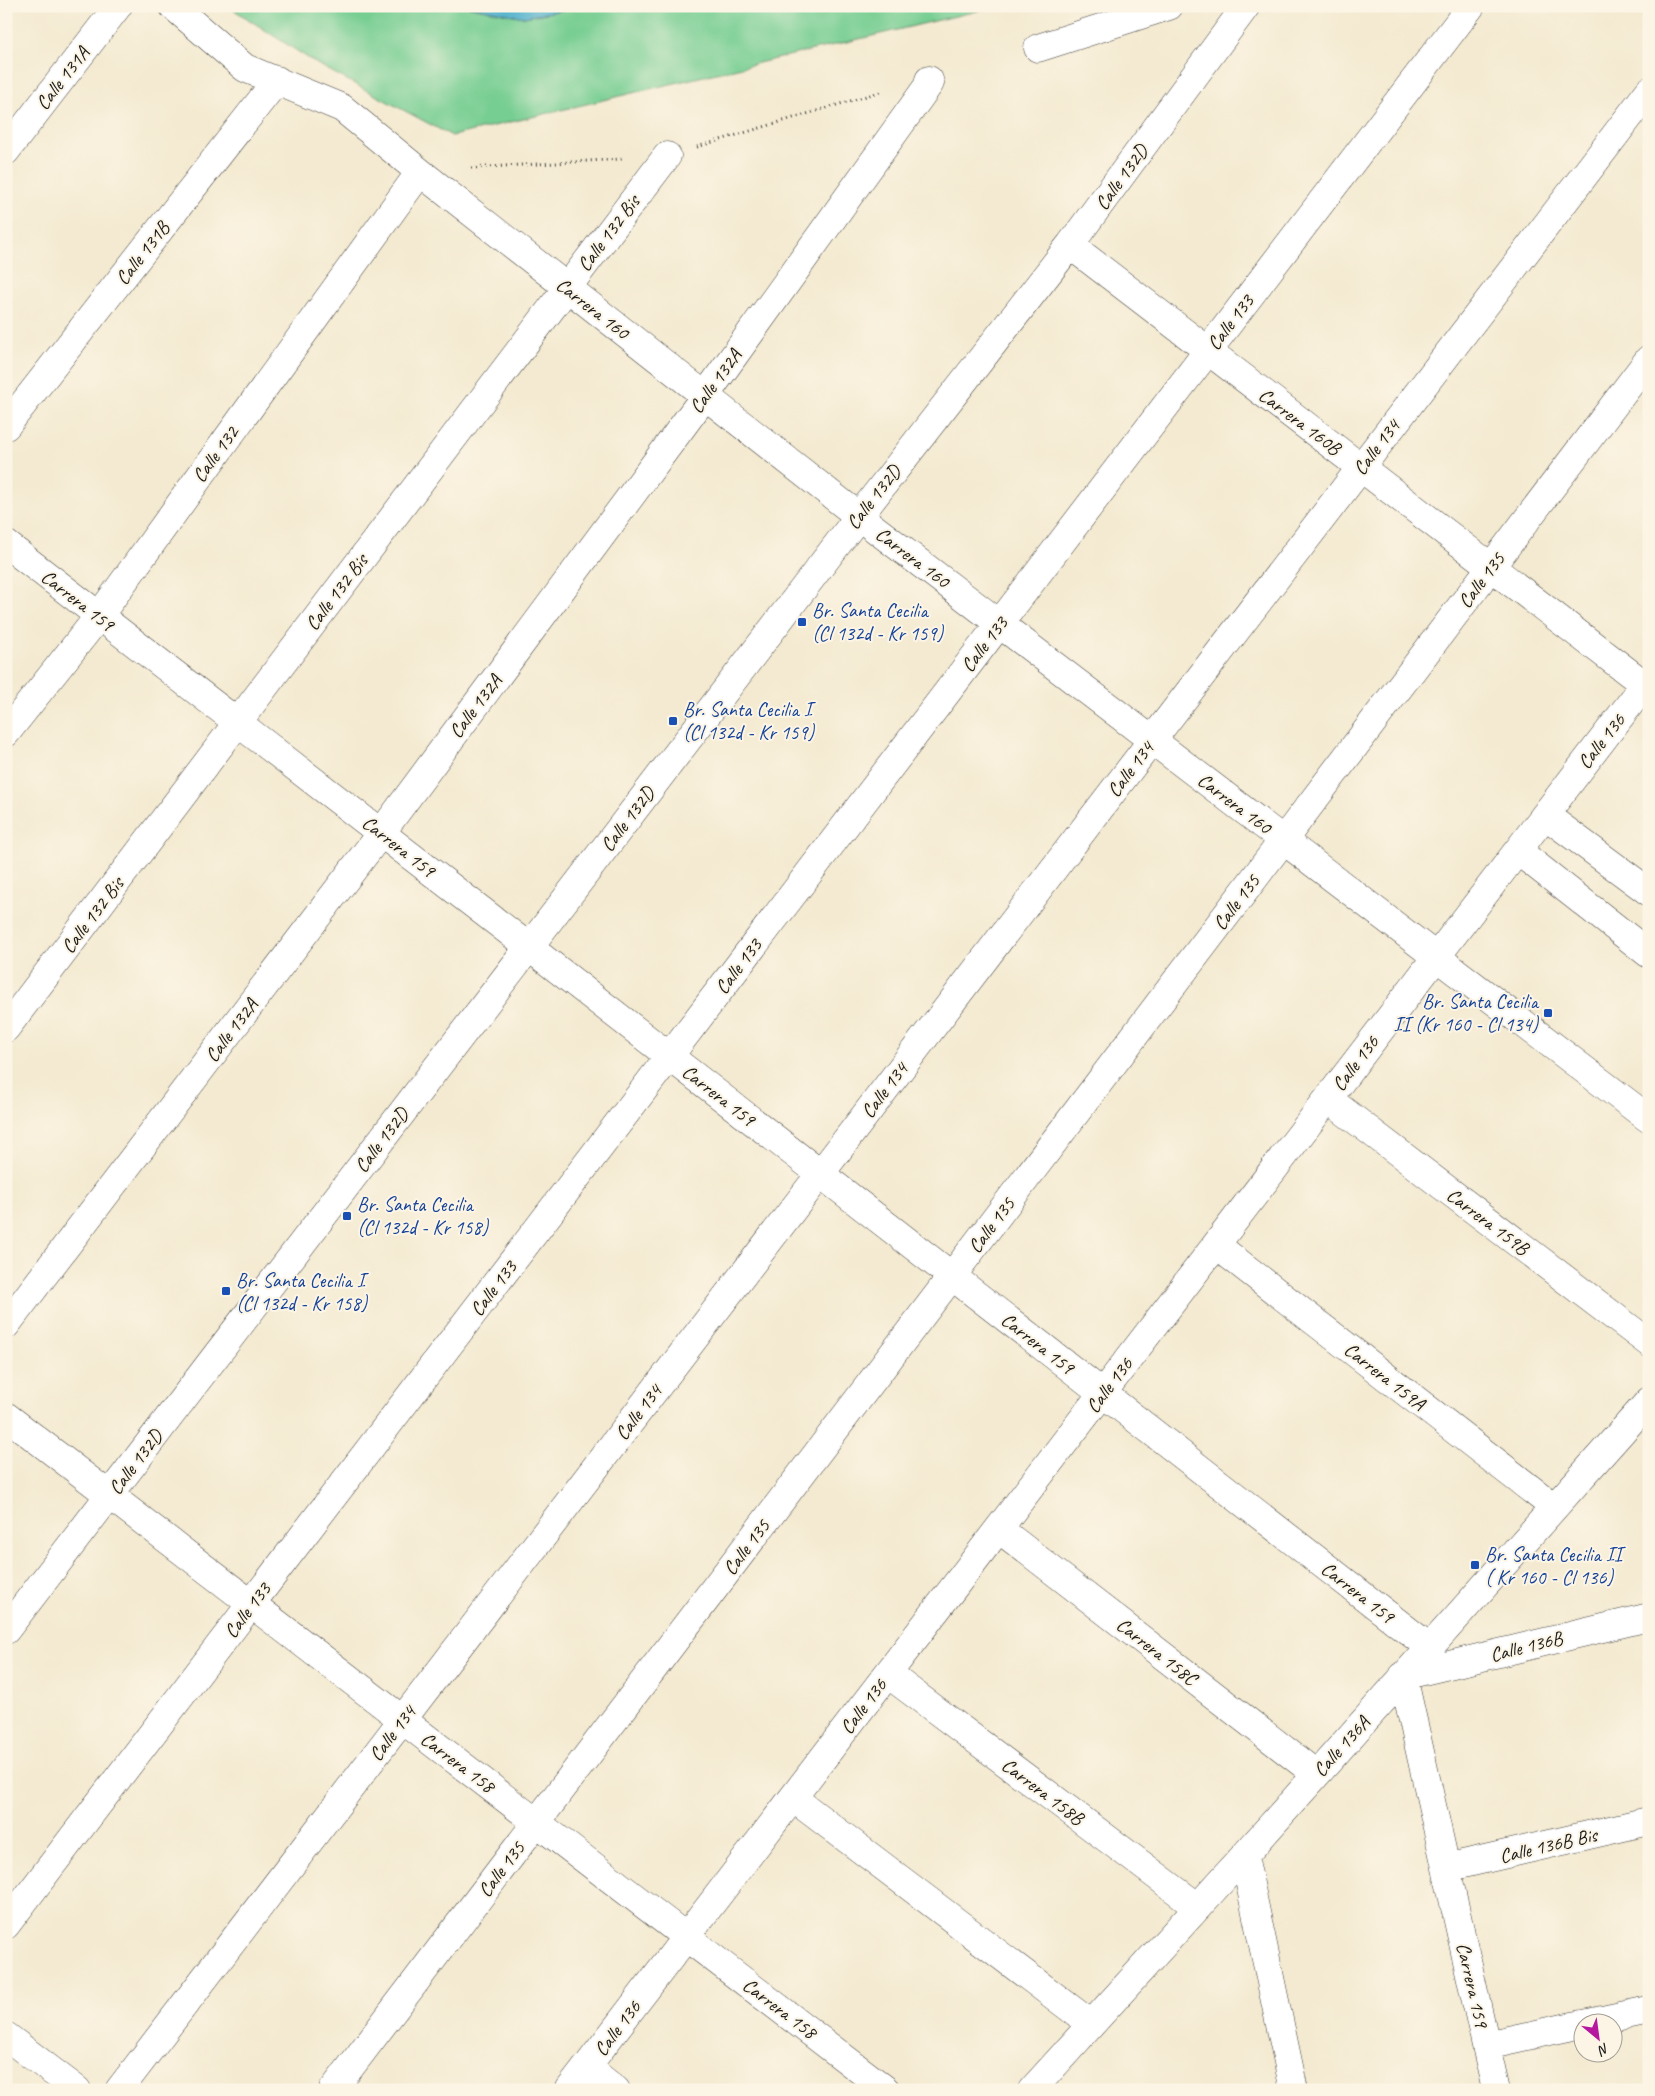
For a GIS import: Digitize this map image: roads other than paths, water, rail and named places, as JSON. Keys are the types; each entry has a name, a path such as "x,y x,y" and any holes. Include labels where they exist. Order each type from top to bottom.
{"street":[{"name":"Calle 131A","path":"6,151 118,6"},
{"name":"Carrera 160","path":"173,6 245,68 342,108 420,172 858,516 1649,1119"},
{"path":"1038,48 1169,6"},
{"name":"Calle 132D","path":"6,1630 858,516 1070,245 1246,6"},
{"name":"Calle 133","path":"6,1925 1471,6"},
{"name":"Calle 131B","path":"6,426 277,80"},
{"name":"Calle 132A","path":"6,1324 381,833 705,396 930,83 929,80"},
{"name":"Calle 134","path":"119,2090 1649,91"},
{"name":"Calle 132 Bis","path":"6,1028 667,156"},
{"name":"Calle 132","path":"6,733 99,616 420,172"},
{"name":"Carrera 160B","path":"1070,245 1647,684"},
{"name":"Calle 135","path":"333,2090 1649,359"},
{"name":"Carrera 159","path":"6,544 669,1056 1429,1647"},
{"name":"Calle 136","path":"569,2090 1647,684"},
{"path":"1545,815 1649,892"},
{"path":"1518,851 1649,954"},
{"name":"Carrera 159B","path":"1328,1099 1649,1343"},
{"name":"Carrera 159A","path":"1216,1245 1554,1507"},
{"name":"Calle 136A","path":"1032,2090 1198,1908 1649,1401"},
{"name":"Carrera 158","path":"6,1416 886,2090"},
{"name":"Carrera 158C","path":"998,1529 1316,1774"},
{"name":"Calle 136B","path":"1403,1676 1649,1617"},
{"name":"Carrera 158B","path":"888,1674 1198,1908"},
{"name":"Carrera 159","path":"1403,1676 1496,2090"},
{"path":"793,1798 1092,2024"},
{"name":"Calle 136B Bis","path":"1446,1868 1649,1821"},
{"path":"1244,1856 1294,2090"},
{"path":"1622,2016 1649,2010"},
{"path":"1486,2044 1572,2026"},
{"path":"6,2036 77,2090"},
{"path":"587,2067 616,2090"}],"water":[{"path":"466,6 585,6 524,17"}],"place":[{"name":"Br. Santa Cecilia (Cl 132d - Kr 159)","path":"802,622"},
{"name":"Br. Santa Cecilia I (Cl 132d - Kr 159)","path":"673,721"},
{"name":"Br. Santa Cecilia II (Kr 160 - Cl 134)","path":"1548,1013"},
{"name":"Br. Santa Cecilia (Cl 132d - Kr 158)","path":"347,1216"},
{"name":"Br. Santa Cecilia I (Cl 132d - Kr 158)","path":"226,1291"},
{"name":"Br. Santa Cecilia II ( Kr 160 - Cl 136)","path":"1475,1565"}]}
